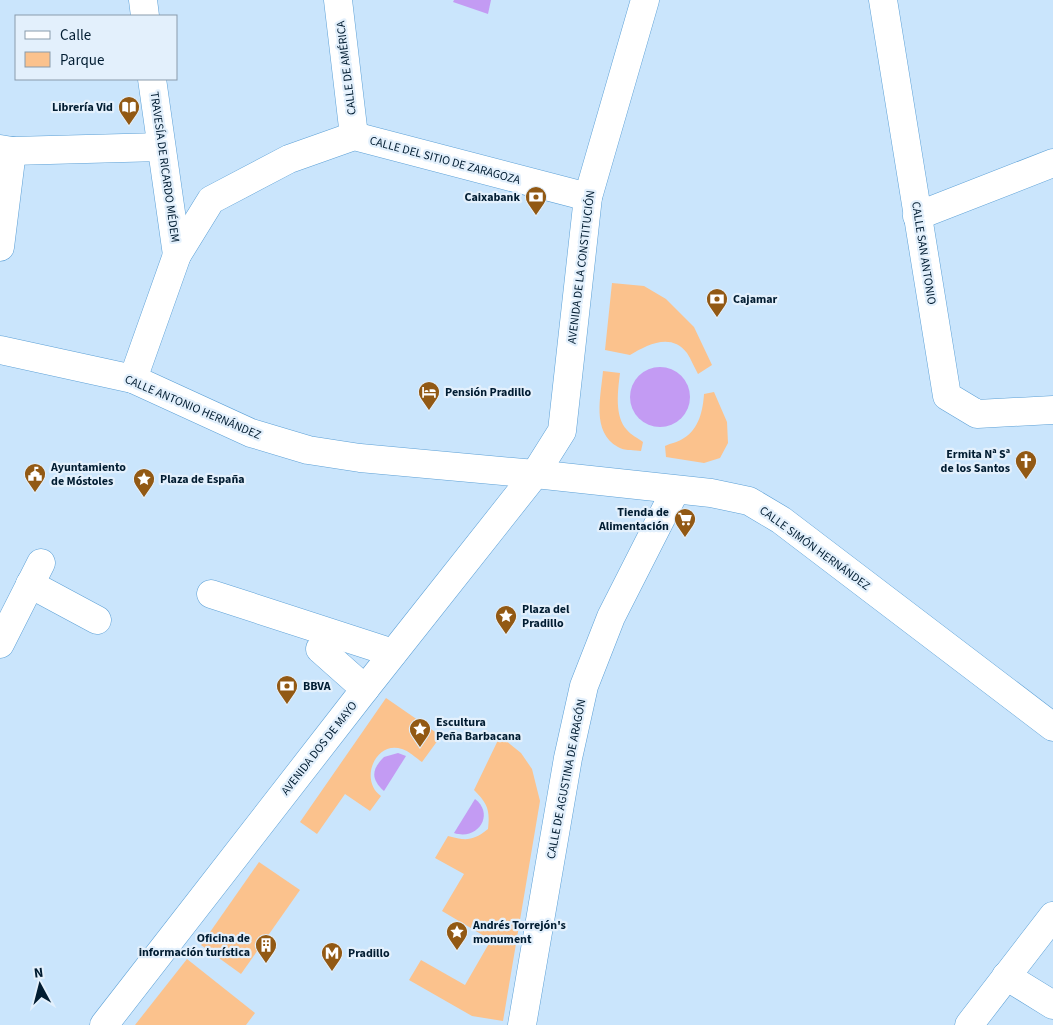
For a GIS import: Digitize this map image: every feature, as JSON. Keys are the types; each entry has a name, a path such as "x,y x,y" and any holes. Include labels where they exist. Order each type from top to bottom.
{"street":[{"path":"142,0 144,15"},
{"name":"CALLE DE AMÉRICA","path":"338,0 354,136"},
{"name":"AVENIDA DE LA CONSTITUCIÓN","path":"535,474 562,431 588,197 645,0"},
{"name":"CALLE SAN ANTONIO","path":"883,0 947,396 977,414 1053,410"},
{"name":"TRAVESÍA DE RICARDO MÉDEM","path":"152,80 177,255"},
{"name":"CALLE DEL SITIO DE ZARAGOZA","path":"133,379 177,255 211,200 289,159 354,136 588,197"},
{"path":"0,247 6,150 161,147"},
{"path":"918,216 1053,163"},
{"name":"CALLE ANTONIO HERNÁNDEZ","path":"0,350 133,379 252,433 308,450 360,458 535,474"},
{"name":"CALLE SIMÓN HERNÁNDEZ","path":"535,474 711,494 749,501 773,515 1053,727"},
{"name":"AVENIDA DOS DE MAYO","path":"104,1025 365,688 535,474"},
{"name":"CALLE DE AGUSTINA DE ARAGÓN","path":"522,1025 568,758 584,686 611,617 675,491"},
{"path":"0,644 36,573 97,620"},
{"path":"206,602 393,653"},
{"path":"320,649 365,688"},
{"path":"969,1025 1053,916"},
{"path":"1006,976 1053,1005"}],"green space":[{"path":"612,283 644,286 666,299 694,327 712,365 698,374 687,353 674,343 659,342 651,344 630,355 605,350"},
{"path":"603,371 620,373 618,403 620,418 629,432 643,442 641,451 626,450 618,447 604,432 600,413"},
{"path":"714,392 727,422 728,443 720,458 704,463 666,457 665,446 682,439 693,430 701,413 704,394"},
{"path":"386,698 441,736 422,762 402,749 392,748 384,750 373,764 371,772 371,781 374,789 381,796 370,811 345,794 317,834 300,822"},
{"path":"500,736 521,753 532,769 540,801 503,1021 472,1016 409,980 421,960 465,985 491,940 442,911 464,874 435,858 448,836 469,839 478,836 488,829 489,817 487,808 474,790"},
{"path":"259,862 300,890 241,974 201,945"},
{"path":"187,959 255,1013 246,1025 135,1025"}],"shaded area":[{"path":"454,0 491,0 488,14 453,2"},
{"path":"654,367 666,367 677,372 685,380 690,391 688,409 677,422 666,427 654,427 643,422 635,414 630,403 630,391 635,380 643,372"},
{"path":"398,753 406,756 384,791 375,778 375,770 384,757"},
{"path":"475,799 481,805 484,812 481,825 470,833 454,833"}],"place":[{"name":"Librería Vid","path":"129,126"},
{"name":"Caixabank","path":"536,216"},
{"name":"Cajamar","path":"717,318"},
{"name":"Pensión Pradillo","path":"429,411"},
{"name":"Ermita Nª Sª de los Santos","path":"1026,480"},
{"name":"Ayuntamiento de Móstoles","path":"35,493"},
{"name":"Plaza de España","path":"144,498"},
{"name":"Tienda de Alimentación","path":"685,538"},
{"name":"Plaza del Pradillo","path":"506,635"},
{"name":"BBVA","path":"287,705"},
{"name":"Escultura Peña Barbacana","path":"420,748"},
{"name":"Andrés Torrejón's monument","path":"457,951"},
{"name":"Oficina de información turística","path":"266,964"},
{"name":"Pradillo","path":"332,972"}]}
